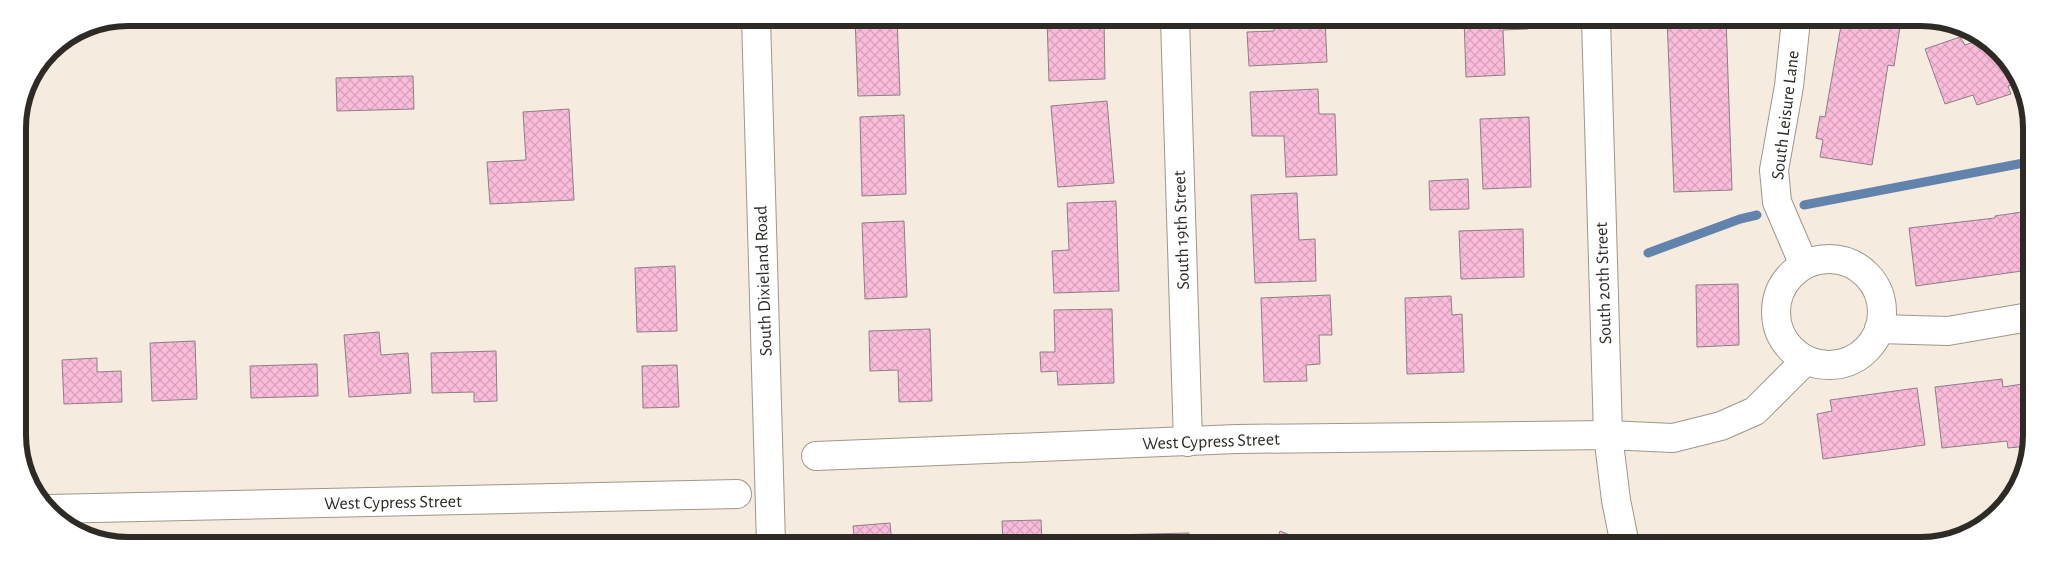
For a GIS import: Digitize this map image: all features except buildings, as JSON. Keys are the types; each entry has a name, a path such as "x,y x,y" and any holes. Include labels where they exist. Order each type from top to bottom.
{"street":[{"name":"South Dixieland Road","path":"756,26 771,537"},
{"name":"South 19th Street","path":"1175,26 1188,442"},
{"name":"South 20th Street","path":"1596,26 1608,435 1616,500 1623,537"},
{"name":"South Leisure Lane","path":"1795,26 1789,86 1774,170 1777,202 1804,265"},
{"path":"1821,259 1839,260 1856,266 1870,278 1879,294 1882,312 1879,329 1870,345 1857,356 1841,363 1823,365 1806,360 1792,350 1782,337 1776,321 1776,305 1781,289 1790,275 1804,265 1821,259"},
{"path":"1879,329 1948,331 2023,318"},
{"name":"West Cypress Street","path":"816,456 1237,439 1608,435 1673,438 1721,426 1755,411 1806,360"},
{"name":"West Cypress Street","path":"58,509 737,494"}],"waterway":[{"path":"1804,205 2023,163"},
{"path":"1648,253 1740,219 1757,215"}]}
